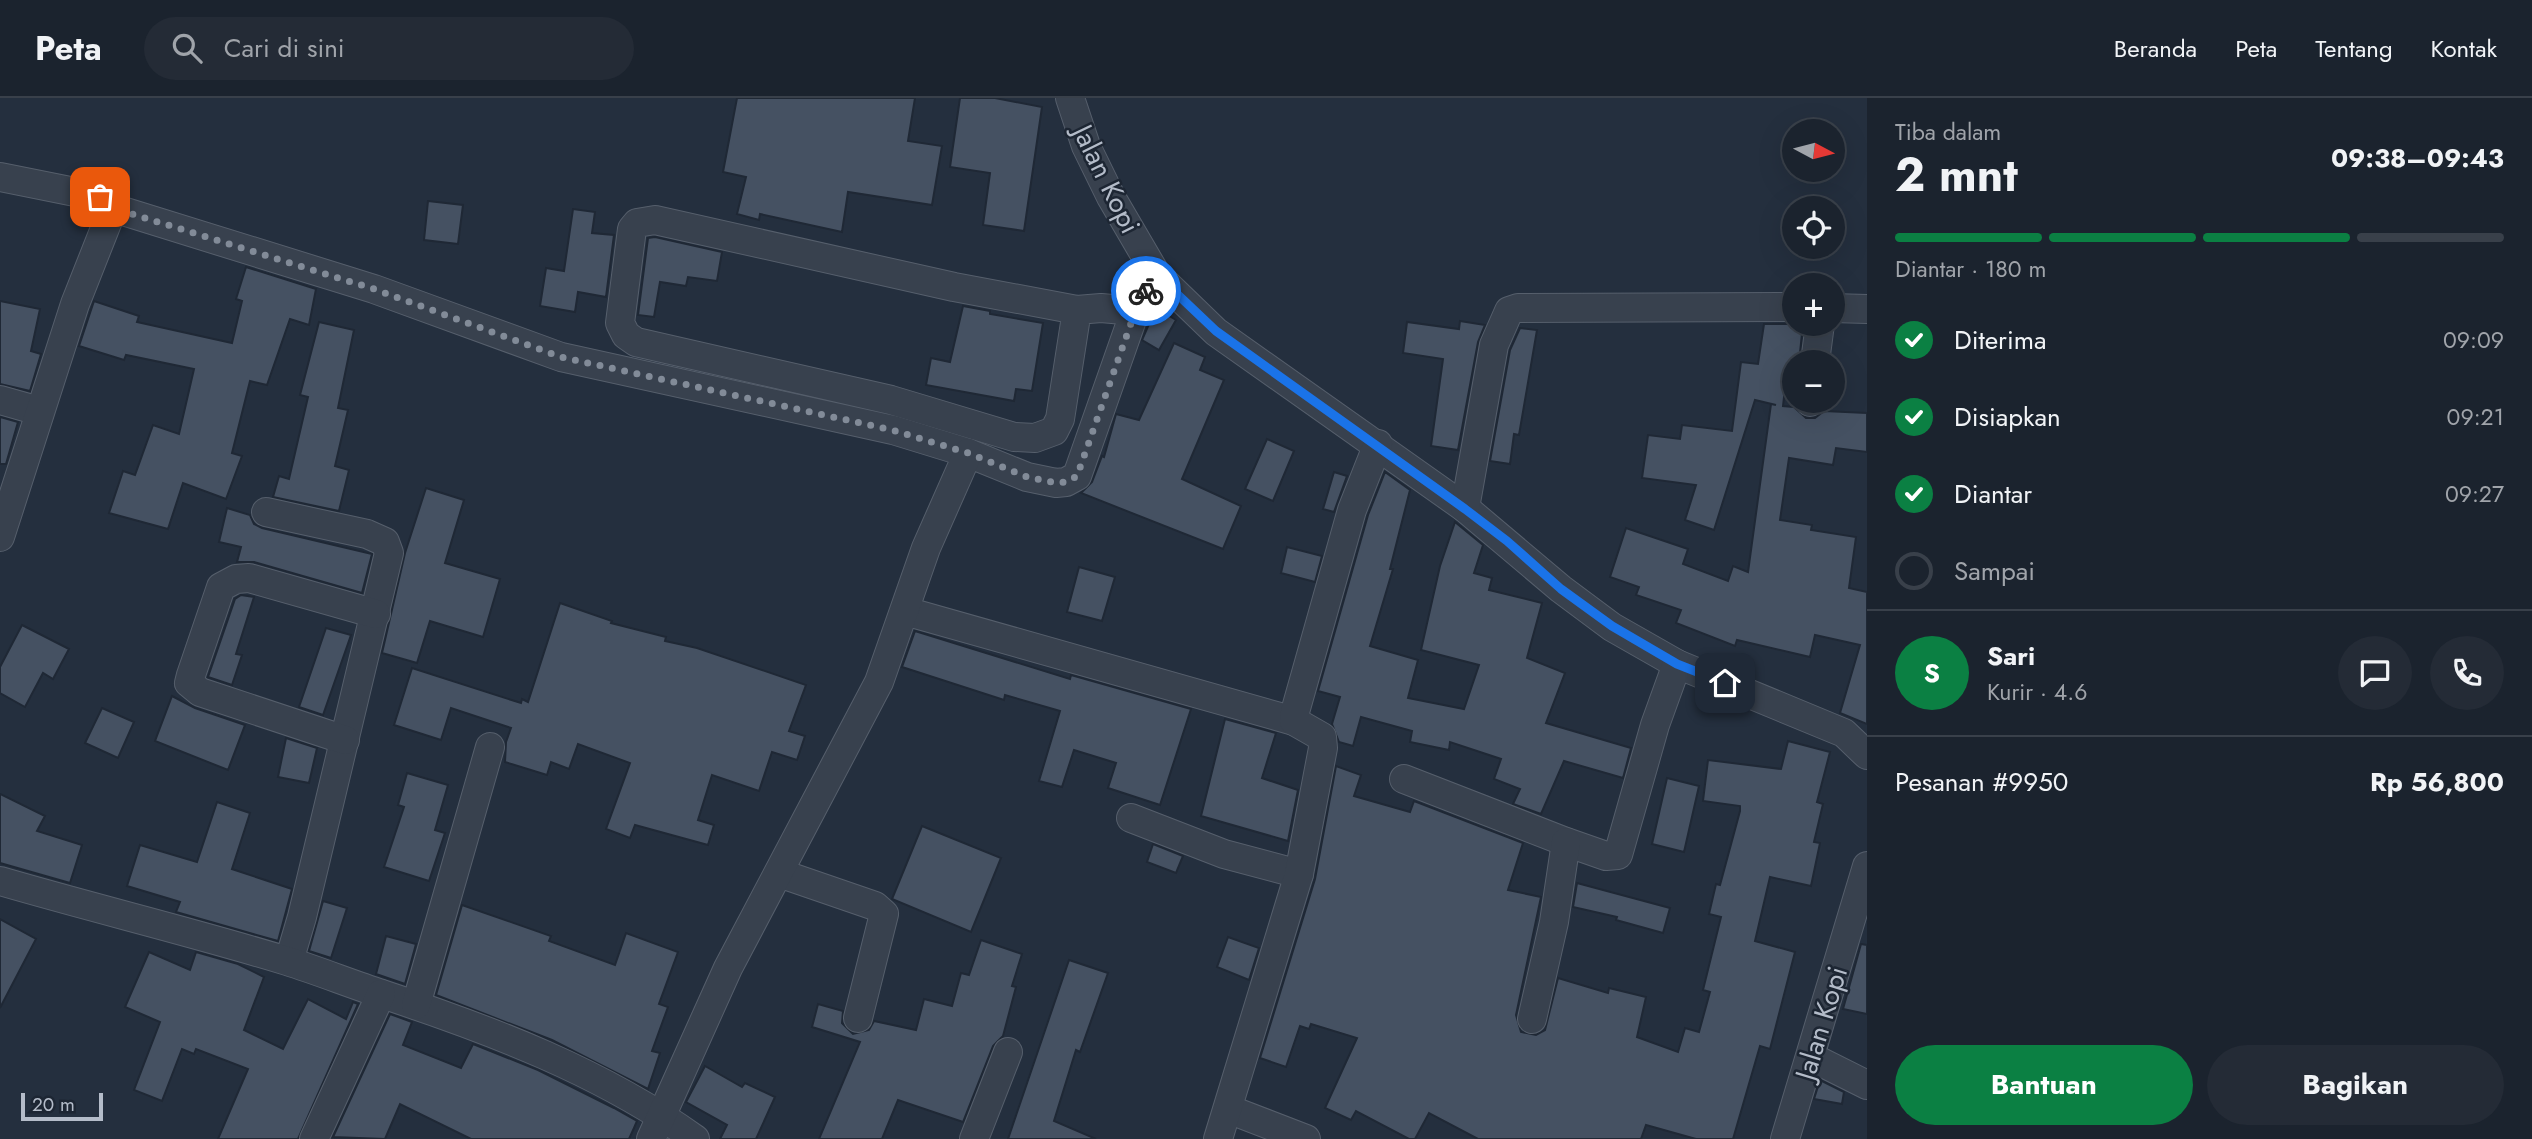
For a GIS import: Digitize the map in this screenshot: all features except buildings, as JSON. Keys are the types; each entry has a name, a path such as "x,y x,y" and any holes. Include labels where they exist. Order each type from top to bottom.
{"street":[{"name":"Jalan Kopi","path":"1070,98 1086,146 1111,197 1156,274 1216,331 1378,444 1507,541 1561,589 1612,626 1677,664 1844,733 1867,755"},
{"path":"0,177 100,197 113,208 374,289 561,357 892,430 968,453 1027,477 1056,483 1066,482 1077,476 1135,312 1156,274"},
{"path":"0,537 75,304 113,208"},
{"path":"1077,310 1060,419 1054,431 1035,438 1014,437 891,400 636,342 626,335 620,323 632,229 642,221 655,220 954,287 1077,310 1101,308 1135,312"},
{"path":"1465,509 1494,345 1509,311 1518,308 1782,307"},
{"path":"1845,308 1867,309"},
{"path":"0,400 39,411"},
{"path":"1293,721 1352,510 1378,444"},
{"path":"656,1127 728,968 879,682 926,548 968,453"},
{"path":"266,512 368,534 385,542 389,553 289,961"},
{"path":"345,740 200,692 189,683 221,587 236,579 249,578 376,614"},
{"path":"905,611 1293,721 1322,737 1299,874 1218,1139"},
{"path":"1404,779 1566,842 1606,856 1618,855 1625,839 1655,725 1677,664"},
{"path":"415,1005 490,747"},
{"path":"1131,818 1224,854 1299,874"},
{"path":"1532,1019 1554,922 1566,842"},
{"name":"Jalan Kopi","path":"1784,1139 1867,866"},
{"path":"779,873 875,906 884,914 858,1018"},
{"path":"0,881 289,961 415,1005 520,1044 656,1127 695,1139"},
{"path":"314,1139 381,994"},
{"path":"974,1139 1008,1052"},
{"path":"1811,1057 1867,1085"},
{"path":"1228,1109 1306,1139"}],"way so far":[{"path":"100,197 109,201 113,208 374,289 469,326 561,357 892,430 968,453 1027,477 1056,483 1066,482 1077,476 1135,312 1146,291"}],"route":[{"path":"1146,291 1156,274 1216,331 1378,444 1507,541 1561,589 1612,626 1677,664 1725,683"}]}
